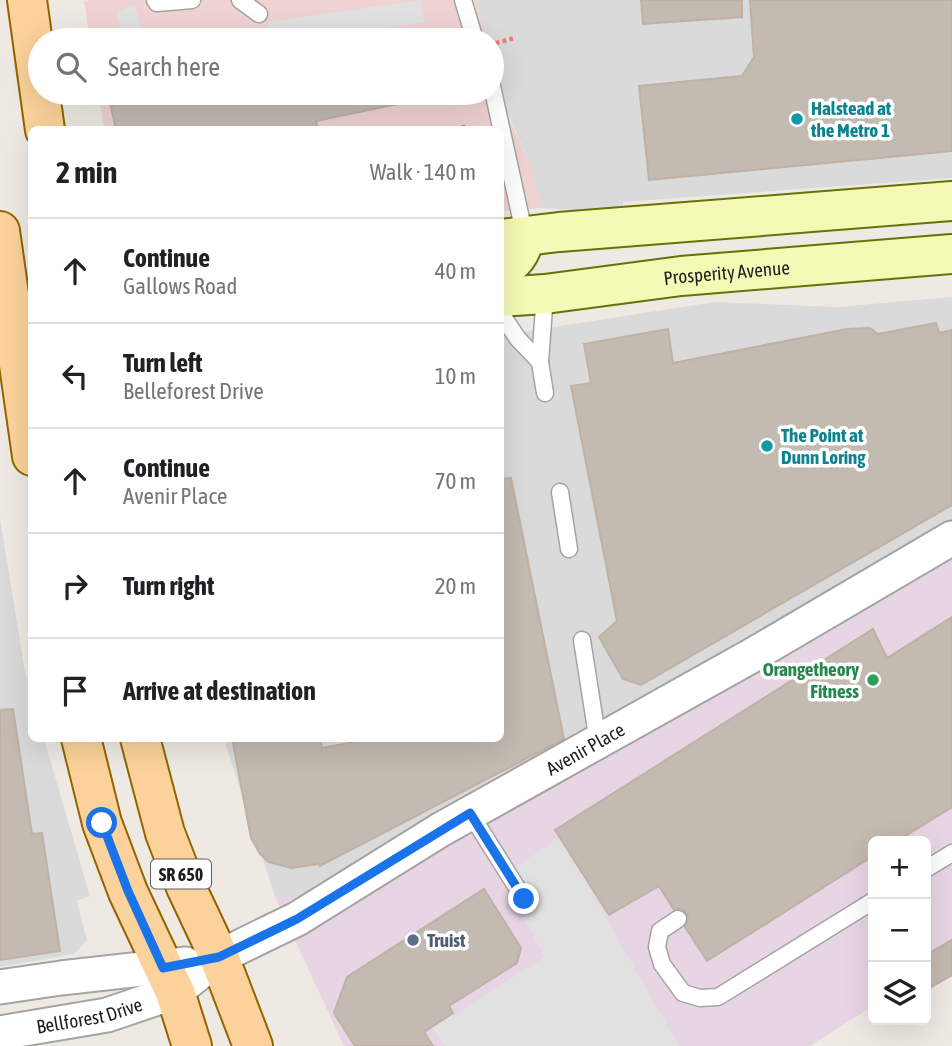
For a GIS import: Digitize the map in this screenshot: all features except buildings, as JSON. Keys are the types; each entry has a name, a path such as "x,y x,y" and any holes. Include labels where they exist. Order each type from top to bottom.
{"main road":[{"path":"27,0 31,28"},
{"path":"42,105 44,126"},
{"path":"504,268 512,263 521,250 513,238 559,232 952,201"},
{"path":"0,231 28,426"},
{"name":"Prosperity Avenue","path":"504,298 681,276 952,254"},
{"name":"SR 650","path":"82,742 102,823 128,891 169,980 192,1046"},
{"name":"SR 650","path":"141,742 165,833 186,887 219,957 253,1046"}],"street":[{"name":"Avenir Place","path":"169,980 297,919 470,813 952,538"},
{"name":"Bellforest Drive","path":"0,988 61,978 169,980"},
{"name":"Bellforest Drive","path":"0,1033 107,1015 169,980"}],"lane":[{"path":"155,0 157,3 192,0"},
{"path":"240,0 259,14"},
{"path":"463,0 471,28"},
{"path":"495,105 498,126"},
{"path":"504,173 513,238"},
{"path":"545,294 540,362 545,393"},
{"path":"504,318 518,339 540,362"},
{"path":"560,492 569,550"},
{"path":"582,640 598,742"},
{"path":"470,813 524,899"},
{"path":"931,866 952,853"},
{"path":"678,919 660,931 657,947 662,964 683,993 700,998 718,997 868,904"}],"path":[{"path":"504,41 515,38"}],"shaded area":[{"path":"421,0 425,22 383,28 269,28 268,22"},
{"path":"476,0 952,0 952,178 623,202 623,213 542,208 529,161 504,105 504,28 482,28"},
{"path":"476,0 482,28 88,28 84,1"},
{"path":"135,5 142,28 122,28 116,12"},
{"path":"100,105 502,105 529,161 542,208 504,211 504,126 104,126"},
{"path":"952,297 952,532 322,891 292,899 275,897 225,742 504,742 504,335 715,302 838,307"},
{"path":"0,518 28,682 28,742 45,742 90,896 77,901 87,940 74,954 0,967"},
{"path":"952,532 952,956 931,969 931,836 868,836 868,1009 810,1046 344,1046 275,897 297,898 322,891 505,774 568,756"},
{"path":"560,837 679,1046 446,1046 433,1028 545,957 501,877"}],"place":[{"name":"Halstead at the Metro 1","path":"797,119"},
{"name":"The Point at Dunn Loring","path":"767,446"},
{"name":"Orangetheory Fitness","path":"873,680"},
{"name":"Truist","path":"413,940"}],"route":[{"path":"102,823 128,891 163,968 219,957 297,919 470,813 524,899"}]}
